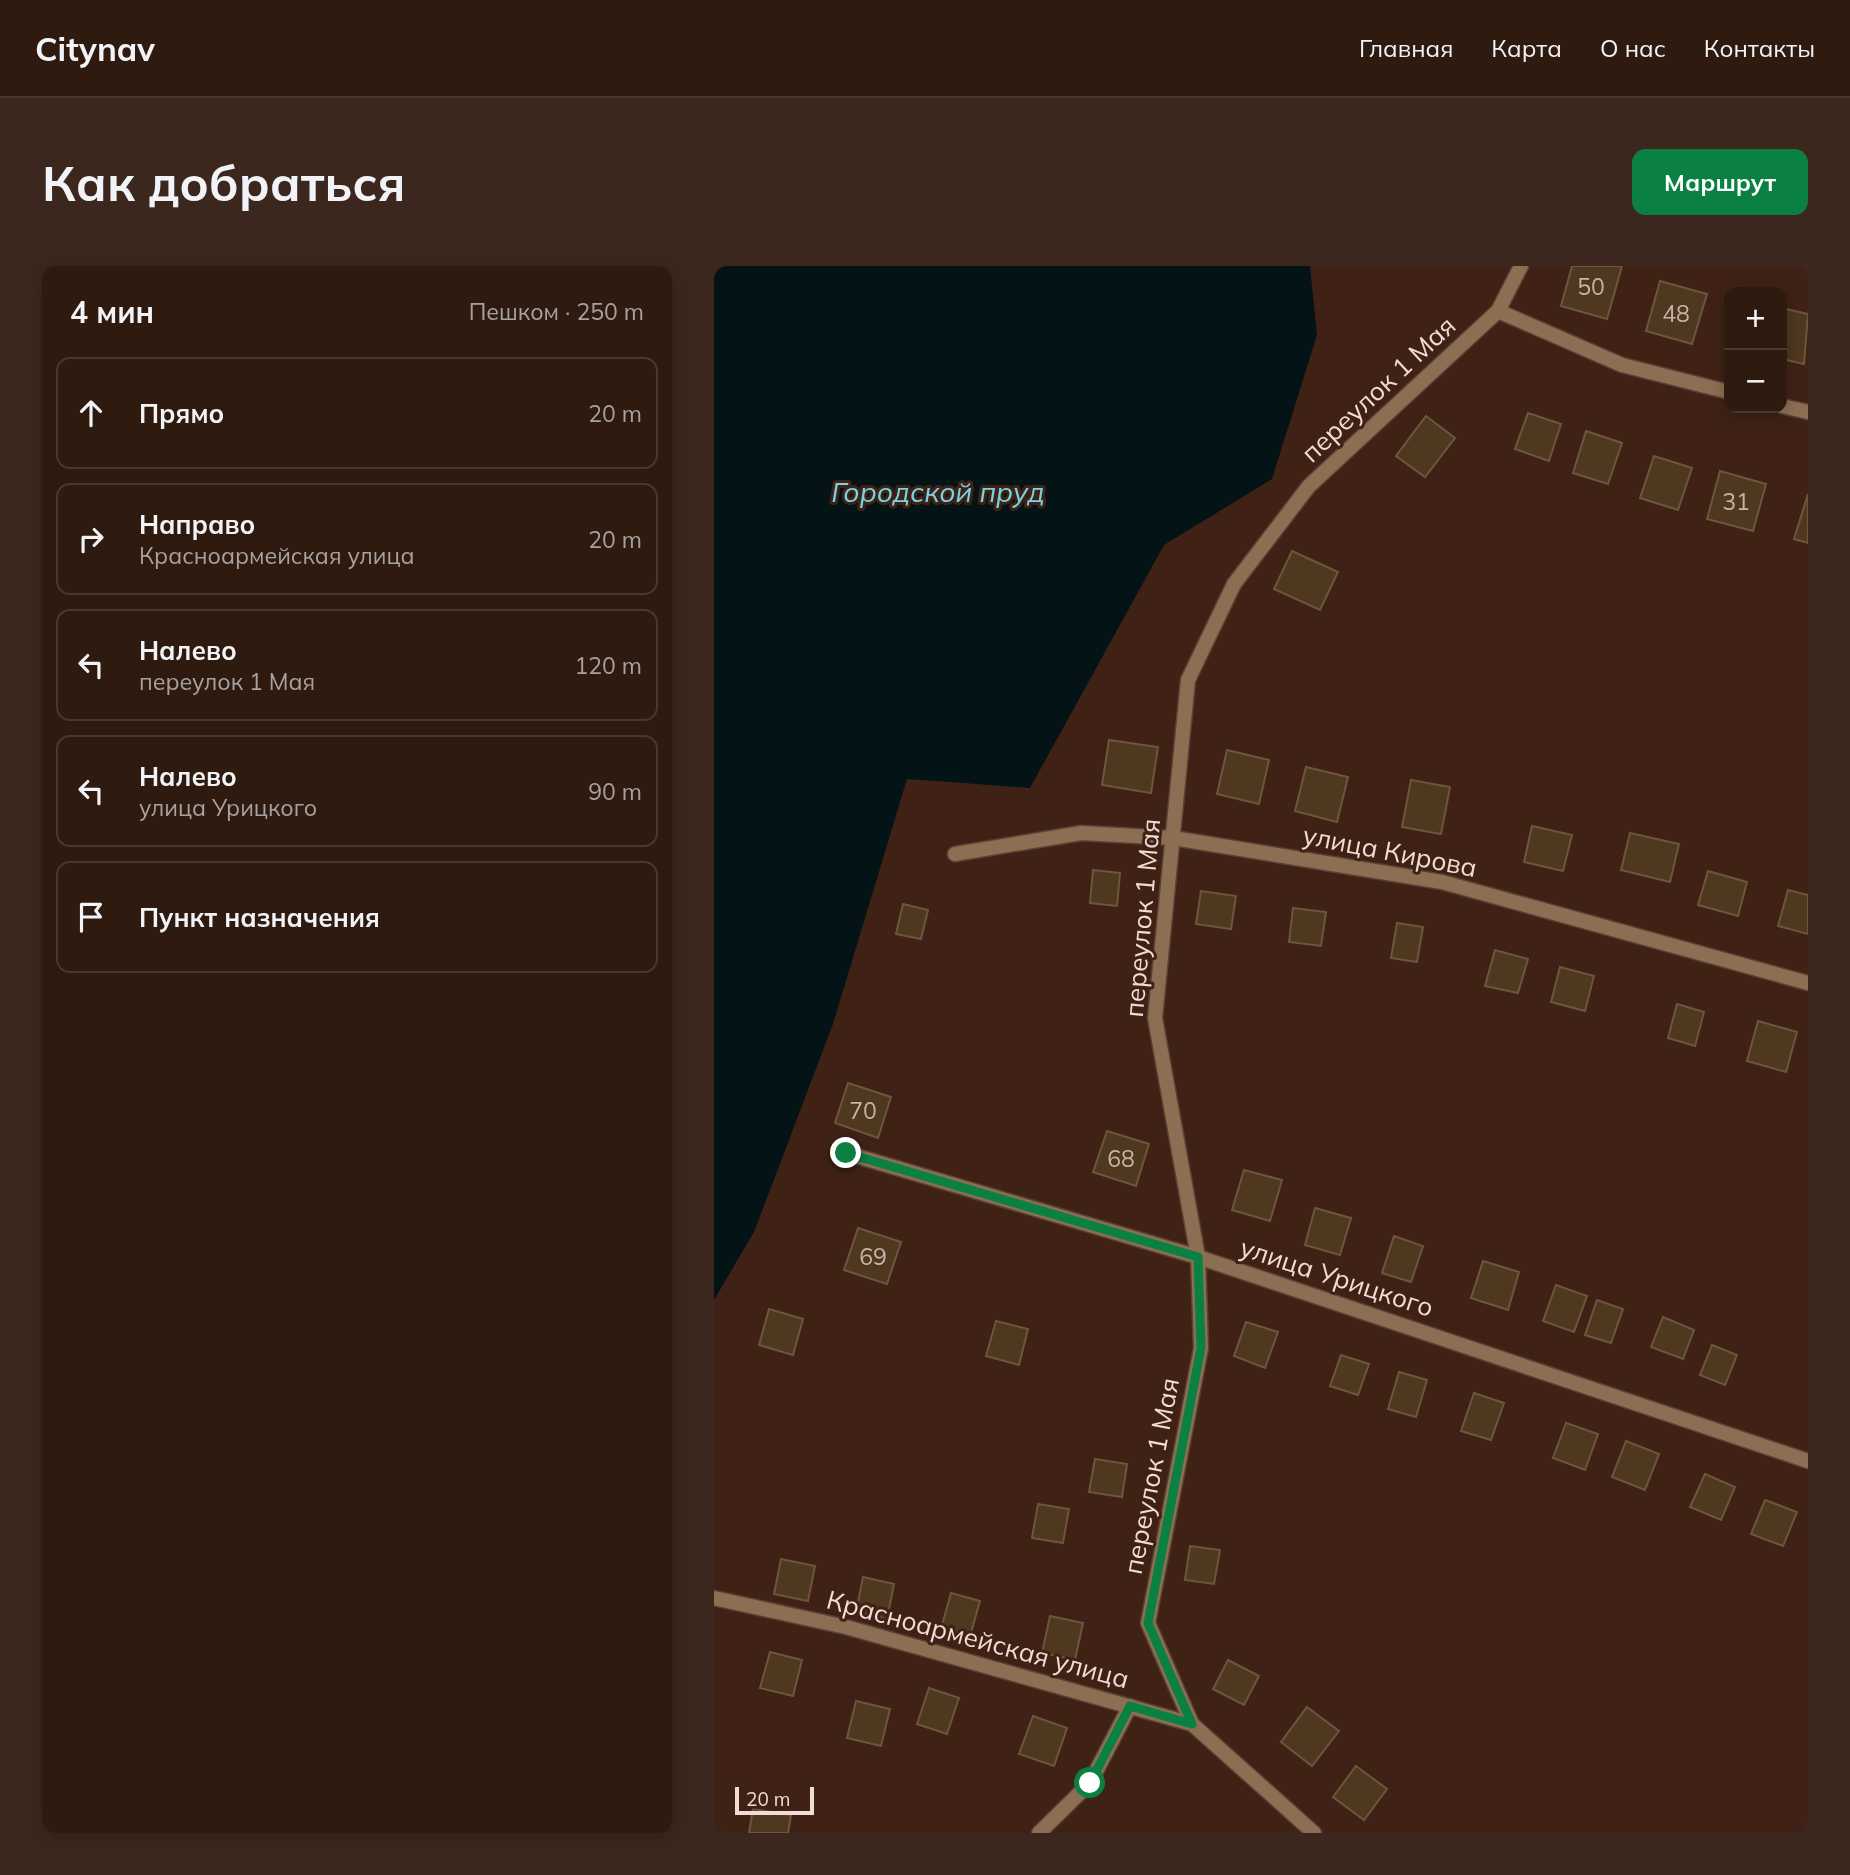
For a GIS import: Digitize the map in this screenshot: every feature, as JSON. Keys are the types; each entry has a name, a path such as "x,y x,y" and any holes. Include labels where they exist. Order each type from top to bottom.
{"street":[{"name":"переулок 1 Мая","path":"1192,1724 1148,1623 1201,1348 1198,1257 1155,1018 1188,680 1234,584 1309,486 1498,311 1521,266"},
{"path":"1498,311 1622,365 1724,391"},
{"path":"1787,406 1808,412"},
{"name":"улица Кирова","path":"955,854 1081,832 1173,838 1442,883 1808,983"},
{"name":"улица Урицкого","path":"846,1153 1198,1257 1808,1461"},
{"name":"Красноармейская улица","path":"714,1598 846,1627 1192,1724 1314,1833"},
{"path":"1039,1833 1090,1783 1130,1706"}],"water":[{"name":"Городской пруд","path":"714,266 1310,266 1317,335 1272,479 1164,545 1030,788 907,779 833,1024 754,1232 714,1300"}],"building":[{"path":"1572,266 1622,266 1607,319 1561,306"},
{"path":"1660,281 1707,294 1692,344 1646,331"},
{"path":"1787,309 1808,314 1804,364 1787,360"},
{"path":"1528,413 1561,424 1549,461 1515,449"},
{"path":"1426,416 1455,438 1425,477 1396,456"},
{"path":"1586,431 1622,443 1608,484 1573,473"},
{"path":"1654,456 1692,468 1678,510 1640,498"},
{"path":"1720,471 1766,484 1753,531 1707,519"},
{"path":"1808,494 1808,543 1794,539"},
{"path":"1292,551 1338,572 1320,610 1274,589"},
{"path":"1109,740 1158,747 1151,793 1102,785"},
{"path":"1227,750 1269,760 1259,804 1217,794"},
{"path":"1306,767 1348,777 1337,822 1295,811"},
{"path":"1411,780 1450,787 1441,834 1402,827"},
{"path":"1532,826 1572,835 1563,871 1524,862"},
{"path":"1630,833 1679,844 1670,882 1621,870"},
{"path":"1093,870 1120,873 1117,906 1090,903"},
{"path":"1708,871 1747,882 1738,916 1698,905"},
{"path":"1788,890 1808,895 1808,934 1778,926"},
{"path":"1201,891 1236,896 1231,929 1196,924"},
{"path":"903,904 928,910 921,939 896,934"},
{"path":"1293,908 1326,912 1321,946 1289,942"},
{"path":"1397,923 1423,927 1417,962 1391,958"},
{"path":"1495,950 1528,959 1518,993 1485,986"},
{"path":"1560,967 1594,976 1585,1011 1551,1002"},
{"path":"1677,1004 1704,1012 1695,1046 1668,1038"},
{"path":"1758,1021 1797,1032 1786,1072 1747,1061"},
{"path":"848,1083 891,1097 878,1138 835,1123"},
{"path":"1107,1131 1149,1144 1136,1186 1093,1172"},
{"path":"1244,1170 1282,1180 1270,1221 1232,1210"},
{"path":"1315,1208 1351,1218 1340,1255 1305,1245"},
{"path":"858,1228 901,1242 887,1284 844,1270"},
{"path":"1394,1236 1423,1246 1411,1282 1382,1273"},
{"path":"1483,1261 1519,1272 1508,1310 1471,1298"},
{"path":"1556,1285 1587,1296 1574,1332 1543,1321"},
{"path":"1597,1300 1623,1309 1611,1343 1585,1335"},
{"path":"769,1309 803,1319 793,1355 759,1345"},
{"path":"1663,1317 1694,1330 1683,1359 1651,1347"},
{"path":"996,1321 1028,1329 1019,1365 986,1356"},
{"path":"1246,1322 1278,1332 1265,1368 1234,1356"},
{"path":"1712,1345 1737,1355 1725,1385 1700,1375"},
{"path":"1341,1355 1369,1364 1358,1395 1330,1386"},
{"path":"1399,1372 1427,1380 1416,1417 1388,1409"},
{"path":"1474,1393 1504,1403 1491,1440 1461,1431"},
{"path":"1566,1423 1598,1434 1585,1470 1553,1458"},
{"path":"1626,1441 1659,1454 1645,1490 1612,1477"},
{"path":"1095,1459 1127,1464 1122,1497 1089,1492"},
{"path":"1705,1474 1735,1487 1721,1520 1690,1507"},
{"path":"1765,1500 1797,1512 1783,1546 1751,1534"},
{"path":"1038,1504 1069,1509 1063,1543 1032,1538"},
{"path":"1190,1546 1220,1550 1214,1584 1185,1580"},
{"path":"781,1559 815,1566 808,1601 774,1594"},
{"path":"863,1577 894,1584 887,1619 856,1612"},
{"path":"951,1593 980,1601 970,1636 941,1629"},
{"path":"1050,1616 1083,1623 1075,1660 1042,1653"},
{"path":"770,1652 802,1660 793,1696 760,1688"},
{"path":"1228,1660 1259,1676 1244,1705 1213,1689"},
{"path":"929,1688 959,1698 947,1734 917,1724"},
{"path":"856,1701 890,1709 881,1746 847,1738"},
{"path":"1307,1707 1339,1731 1312,1766 1281,1742"},
{"path":"1033,1716 1067,1728 1054,1766 1019,1754"},
{"path":"1356,1766 1387,1789 1364,1820 1333,1797"},
{"path":"753,1809 791,1815 788,1833 749,1833"}],"route":[{"path":"846,1153 1198,1257 1201,1348 1148,1623 1192,1724 1130,1706 1090,1783"}]}
